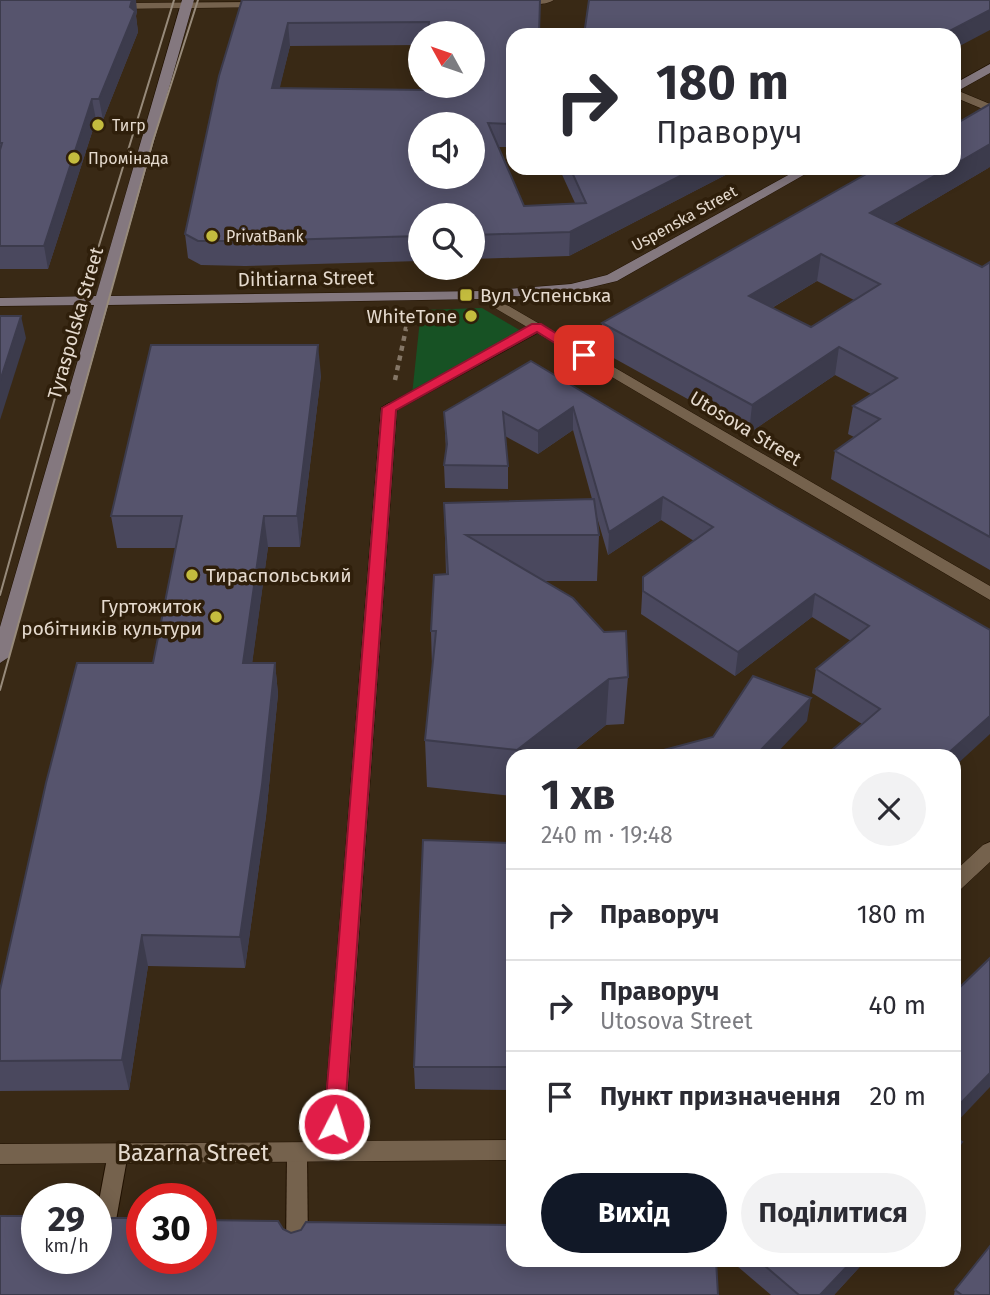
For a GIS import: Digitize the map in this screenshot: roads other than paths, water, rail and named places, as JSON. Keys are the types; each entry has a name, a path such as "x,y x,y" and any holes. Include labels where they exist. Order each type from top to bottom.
{"main road":[{"name":"Tyraspolska Street","path":"0,657 187,3"},
{"path":"961,87 990,68"},
{"name":"Uspenska Street","path":"612,278 797,175"},
{"name":"Dihtiarna Street","path":"0,302 483,295 571,288 612,278"}],"street":[{"path":"508,1 548,0"},
{"path":"103,6 272,4"},
{"path":"961,94 990,108"},
{"name":"Utosova Street","path":"483,295 990,594"},
{"path":"332,1152 389,408"},
{"path":"961,877 990,850"},
{"name":"Bazarna Street","path":"0,1154 506,1150"}],"lane":[{"path":"389,408 537,327"},
{"path":"297,1152 298,1252"},
{"path":"112,1187 118,1153"}],"tram line":[{"path":"0,595 82,301 174,0"},
{"path":"0,690 153,141 198,0"}],"place":[{"name":"Тигр","path":"98,125"},
{"name":"Промінада","path":"74,158"},
{"name":"PrivatBank","path":"212,236"},
{"name":"Вул. Успенська","path":"466,295"},
{"name":"WhiteTone","path":"471,316"},
{"name":"Тираспольський","path":"192,575"},
{"name":"Гуртожиток робітників культури","path":"216,617"}]}
